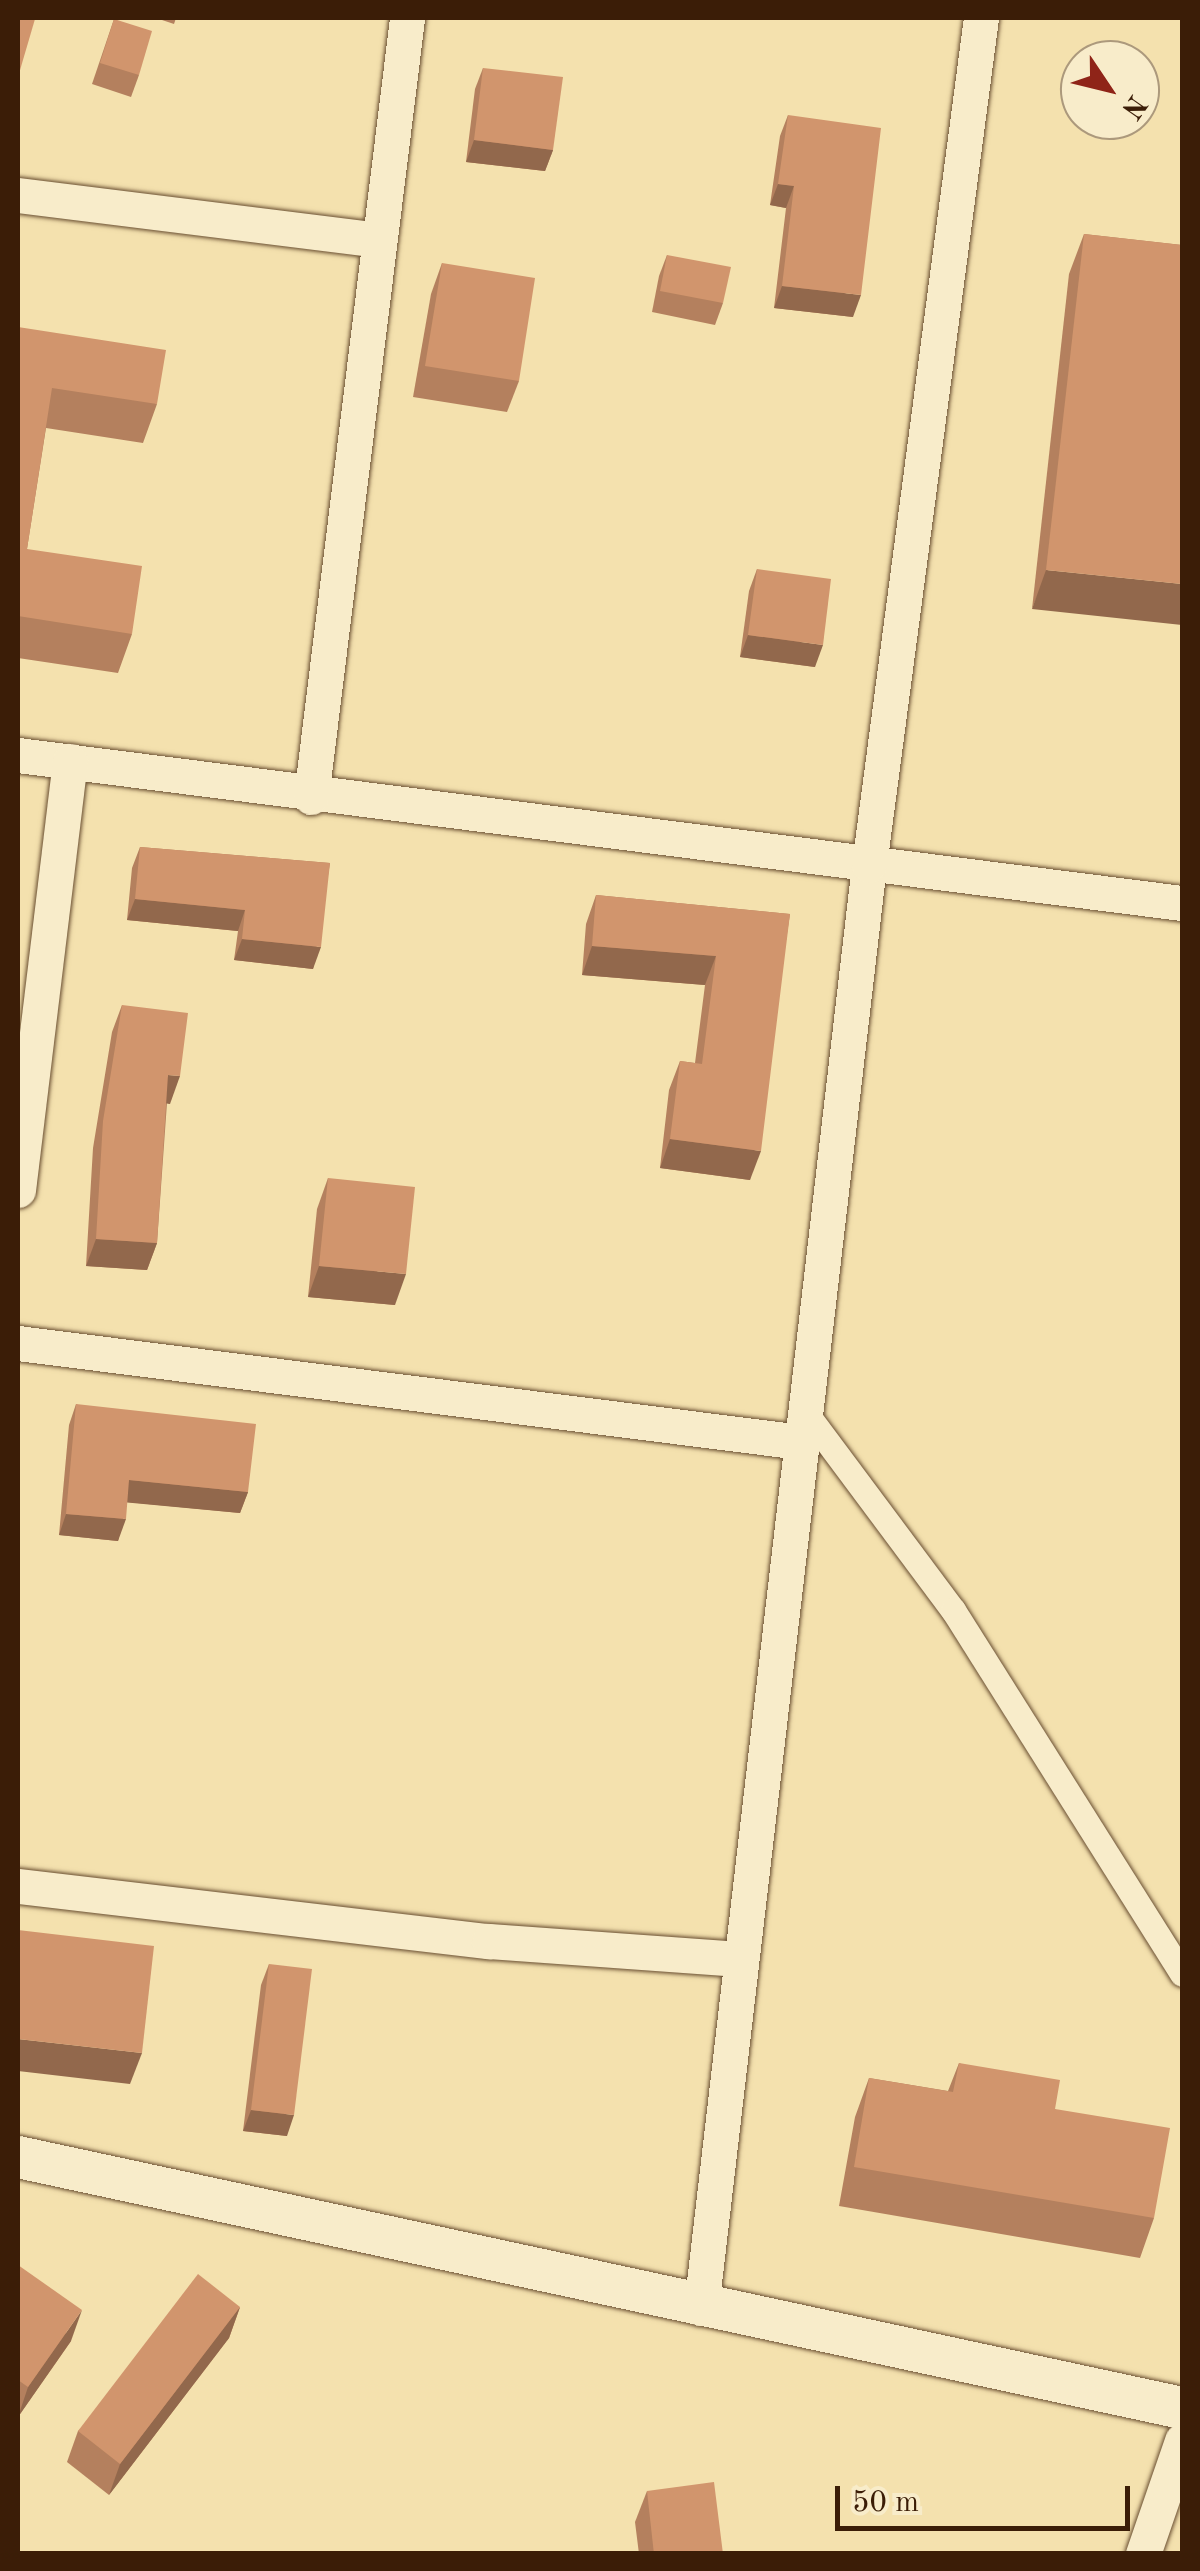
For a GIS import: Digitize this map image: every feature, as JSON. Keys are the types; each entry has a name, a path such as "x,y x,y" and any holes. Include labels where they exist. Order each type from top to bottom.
{"street":[{"path":"311,797 406,18"},
{"path":"701,2308 868,865 981,18"},
{"path":"18,195 379,240"},
{"path":"18,755 311,797 1182,903"},
{"path":"18,1190 70,761"},
{"path":"18,1343 802,1426 952,1610 1182,1974"},
{"path":"18,1886 490,1941 740,1959"},
{"path":"18,2157 701,2308 1182,2408"},
{"path":"1143,2554 1182,2441"}],"building":[{"path":"18,18 35,19 18,77"},
{"path":"114,19 152,31 139,75 100,63"},
{"path":"483,68 563,77 553,150 474,140"},
{"path":"788,115 881,128 861,295 782,286 794,186 778,184"},
{"path":"1084,234 1182,245 1182,584 1046,570"},
{"path":"667,255 731,267 723,303 660,291"},
{"path":"442,263 535,278 519,381 425,366"},
{"path":"18,327 166,350 157,404 52,388 27,549 142,566 132,634 18,616"},
{"path":"757,569 831,579 823,645 748,635"},
{"path":"140,847 330,863 321,947 242,939 245,910 135,899"},
{"path":"596,895 790,914 761,1151 670,1139 680,1061 702,1064 716,956 592,946"},
{"path":"122,1005 188,1013 180,1076 168,1075 157,1243 96,1239 103,1121"},
{"path":"328,1178 415,1187 406,1274 319,1266"},
{"path":"76,1404 256,1424 248,1492 129,1480 126,1519 66,1514"},
{"path":"18,1930 154,1946 142,2053 18,2039"},
{"path":"269,1964 312,1969 294,2115 251,2110"},
{"path":"959,2063 1060,2080 1055,2109 1170,2128 1154,2218 854,2167 869,2078 953,2092"},
{"path":"18,2265 82,2310 28,2387 18,2380"},
{"path":"198,2274 240,2307 120,2464 78,2431"},
{"path":"714,2482 723,2554 654,2554 647,2491"}]}
